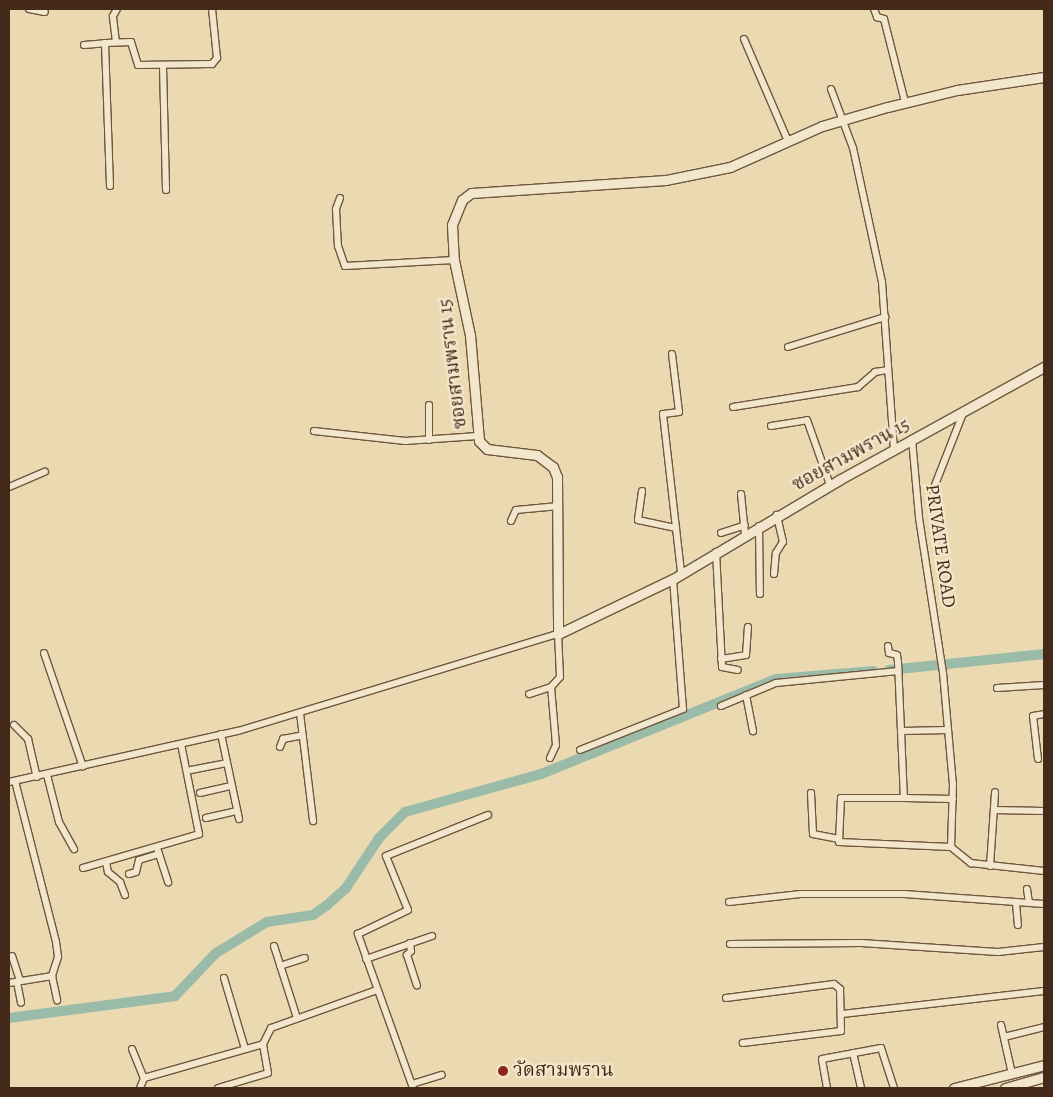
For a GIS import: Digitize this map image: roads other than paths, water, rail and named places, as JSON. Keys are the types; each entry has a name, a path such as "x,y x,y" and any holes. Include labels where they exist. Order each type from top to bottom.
{"street":[{"path":"29,9 45,12"},
{"path":"116,42 113,16 117,9"},
{"path":"84,44 132,43 138,65 163,66 216,62 212,9"},
{"path":"874,9 877,17 884,19 905,102"},
{"path":"744,39 788,141"},
{"path":"105,43 110,186"},
{"path":"163,66 166,190"},
{"name":"ซอยสามพราน 15","path":"1044,77 957,90 905,102 843,119 730,167 666,180 467,194 452,225 454,260 470,335 478,436 487,449 527,452 553,467 559,506 558,634 677,576 716,552 745,529 759,526 1044,367"},
{"path":"831,89 843,119 882,282 894,449"},
{"path":"340,198 336,218 340,261 344,266 454,260"},
{"path":"788,347 885,317"},
{"path":"580,750 683,709 676,528 663,414 678,412 672,354"},
{"path":"733,407 858,387 875,372 887,370"},
{"path":"429,406 430,440"},
{"path":"933,490 964,411"},
{"path":"771,426 807,420 830,485"},
{"path":"314,431 430,440 478,436"},
{"name":"PRIVATE ROAD","path":"912,439 919,518 944,673 953,800 951,847"},
{"path":"9,487 45,472"},
{"path":"642,491 638,520 676,528"},
{"path":"721,533 745,529 741,494"},
{"path":"512,521 516,510 559,506"},
{"path":"774,574 776,553 783,542 777,515"},
{"path":"759,526 760,594"},
{"path":"716,552 724,670 738,670"},
{"path":"722,659 746,655 748,627"},
{"path":"57,1000 52,976 58,957 56,942 12,782 181,744 300,713 558,634 562,672 551,687 529,694"},
{"path":"888,646 889,653 897,655 898,662 904,798"},
{"path":"44,653 83,767"},
{"path":"721,706 776,683 898,670"},
{"path":"997,688 1044,685"},
{"path":"550,758 556,745 551,687"},
{"path":"746,695 753,731"},
{"path":"300,713 313,821"},
{"path":"1038,759 1033,716 1044,714"},
{"path":"14,725 28,739 37,777"},
{"path":"902,731 948,730"},
{"path":"221,734 238,819"},
{"path":"280,746 283,739 303,735"},
{"path":"1036,740 1044,740"},
{"path":"129,874 136,872 140,860 200,833 181,744"},
{"path":"191,770 226,762"},
{"path":"47,775 59,822 74,849"},
{"path":"200,793 231,786"},
{"path":"990,866 995,792"},
{"path":"811,793 813,834 838,839 845,844 951,847 967,861 990,866 1044,872"},
{"path":"838,839 842,798 953,800"},
{"path":"994,810 1044,810"},
{"path":"206,818 237,811"},
{"path":"442,1075 413,1086 359,941 360,932 408,910 386,856 488,815"},
{"path":"83,868 158,851"},
{"path":"158,851 168,882"},
{"path":"106,862 108,872 120,882 125,895"},
{"path":"1027,889 1028,903"},
{"path":"729,902 801,894 876,894 1044,904"},
{"path":"1016,903 1018,925"},
{"path":"366,959 432,936"},
{"path":"410,943 412,950 407,955 417,984"},
{"path":"730,944 861,943 998,952 1044,947"},
{"path":"274,946 297,1018"},
{"path":"12,956 19,982 21,1003"},
{"path":"280,966 305,958"},
{"path":"9,983 52,976"},
{"path":"224,978 245,1049"},
{"path":"726,998 834,984 840,989 844,1029 839,1032 743,1043"},
{"path":"218,1088 267,1074 263,1044 267,1031 297,1018 377,990"},
{"path":"842,1014 1044,991"},
{"path":"1001,1025 1012,1074"},
{"path":"1004,1037 1044,1027"},
{"path":"144,1078 263,1044"},
{"path":"132,1049 144,1078 140,1088"},
{"path":"827,1088 822,1059 884,1049 894,1088"},
{"path":"853,1053 861,1088"},
{"path":"954,1088 1044,1065"},
{"path":"1005,1088 1044,1077"}],"waterway":[{"path":"889,670 1044,654"},
{"path":"9,1018 175,996 216,953 267,922 313,915 326,906 346,888 379,838 405,812 541,774 776,679 874,671"}],"place":[{"name":"วัดสามพราน","path":"503,1071"}]}
